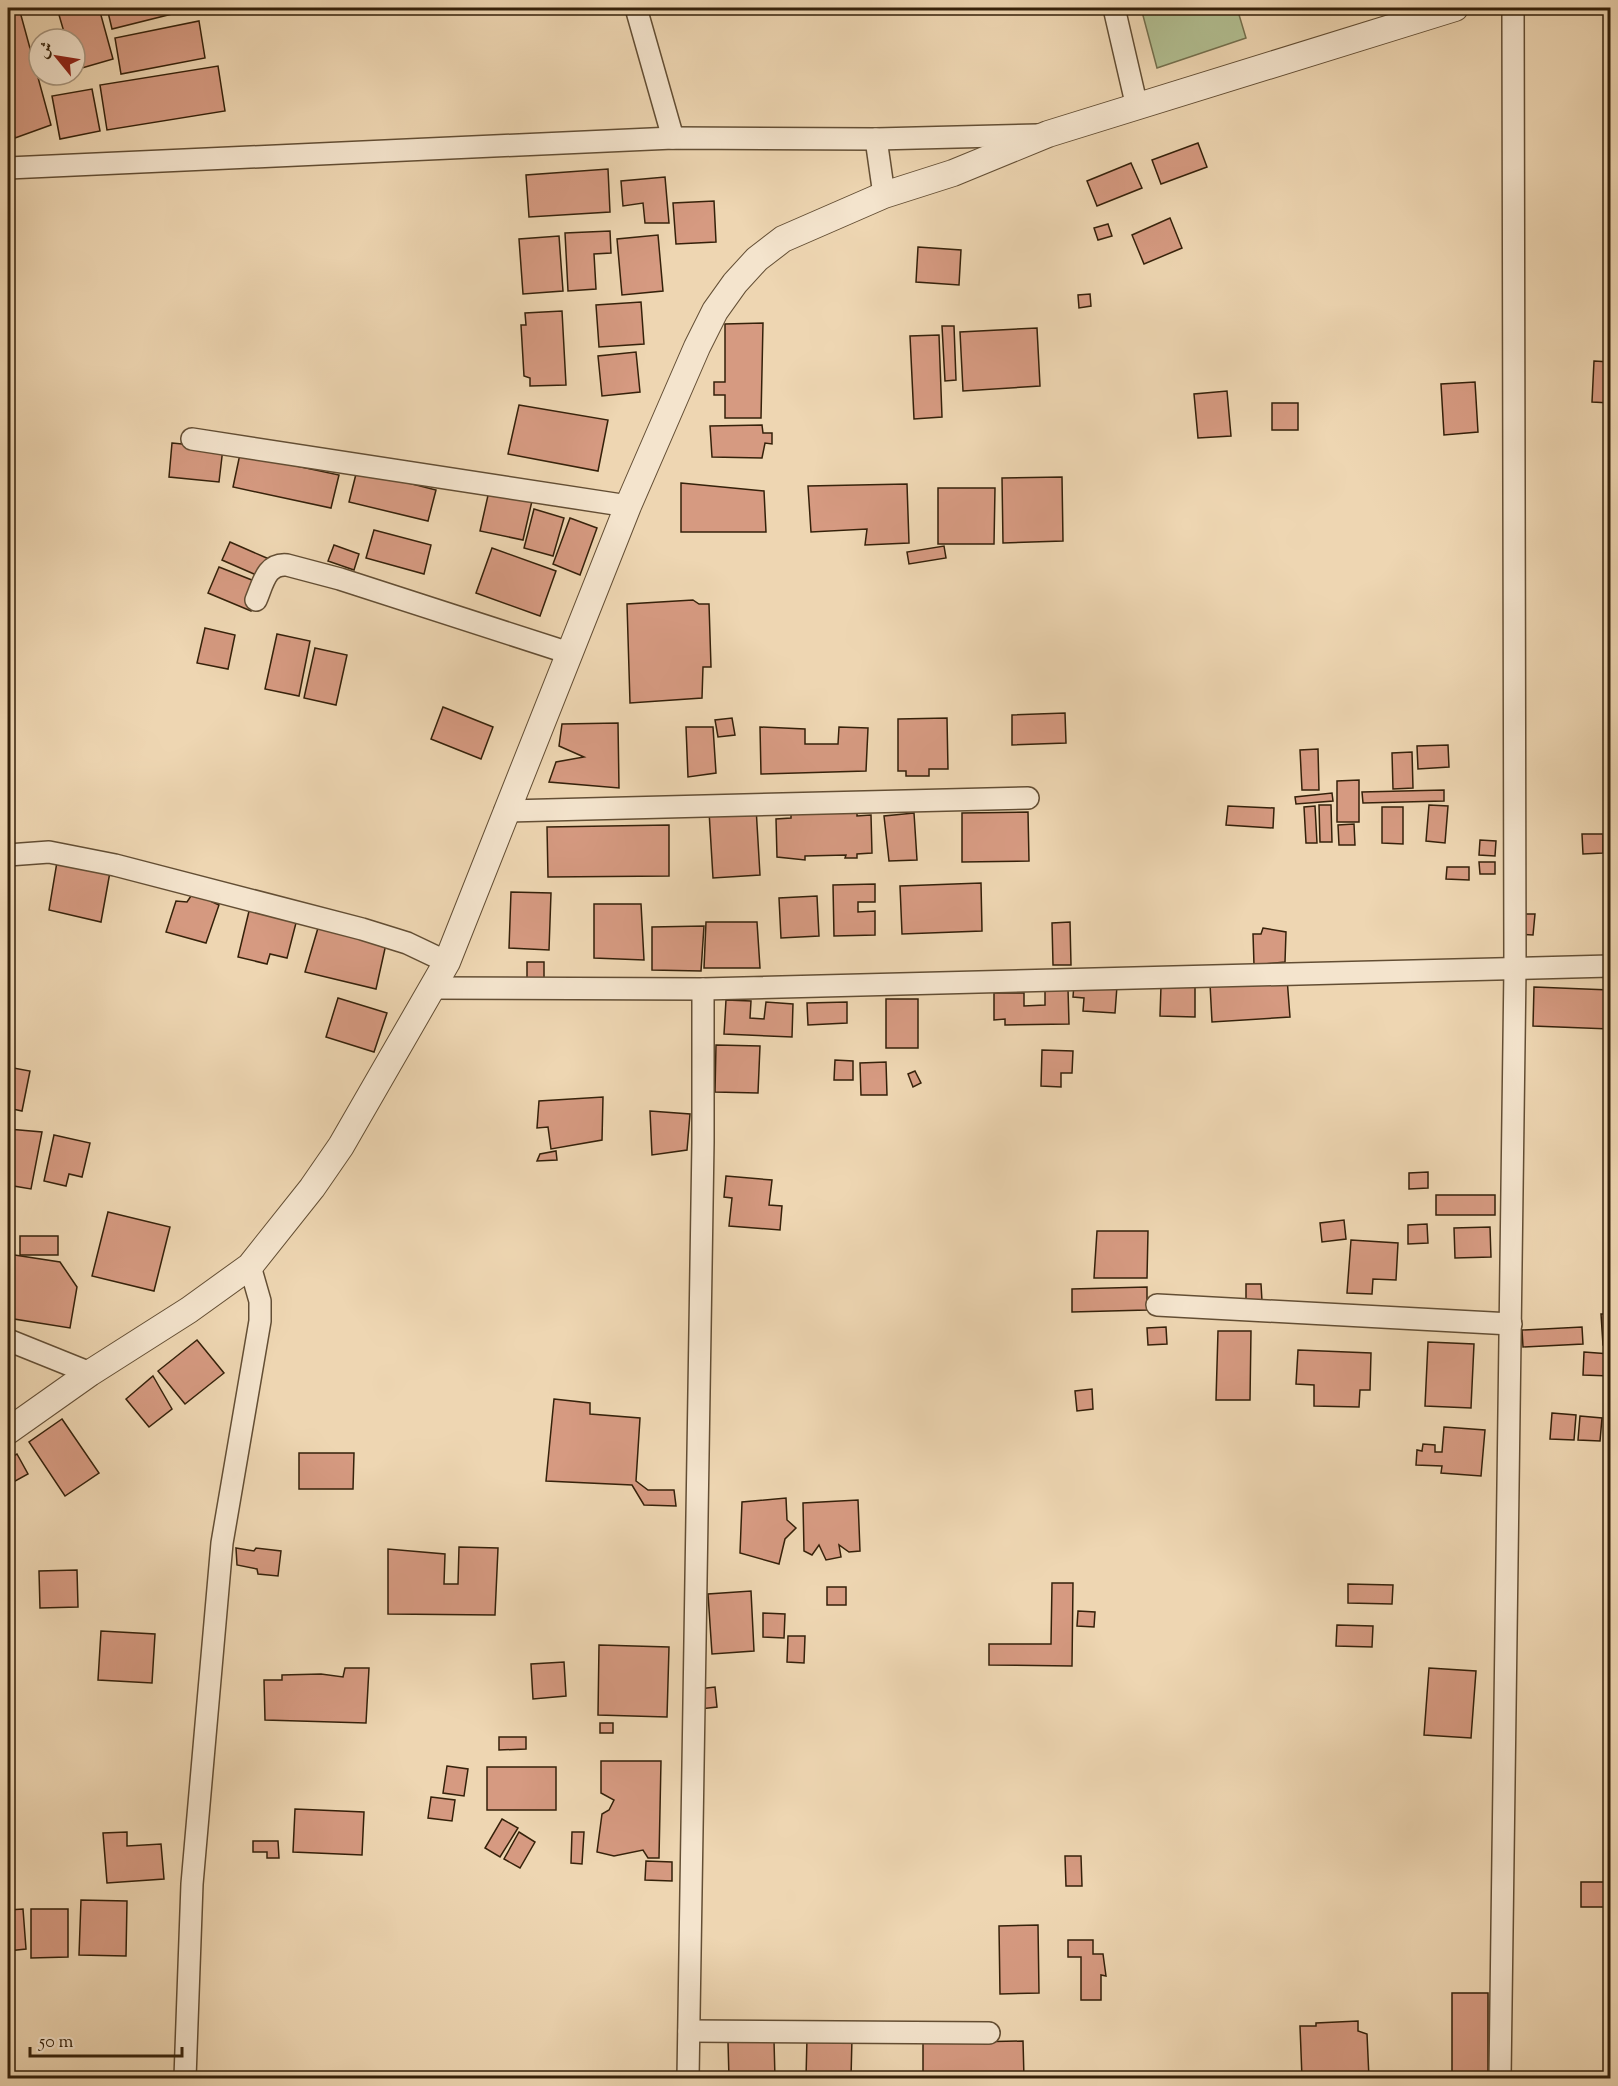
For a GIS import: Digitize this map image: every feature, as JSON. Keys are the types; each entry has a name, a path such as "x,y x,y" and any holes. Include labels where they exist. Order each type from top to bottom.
{"street":[{"path":"636,8 673,138"},
{"path":"1114,8 1137,107"},
{"path":"8,1431 90,1373 189,1310 250,1266 305,1197 341,1146 447,962 628,506 697,347 715,311 735,283 757,259 783,239 884,195 953,173 1048,134 1455,8"},
{"path":"1500,2079 1515,968 1513,8"},
{"path":"8,168 673,138 876,139 1048,134"},
{"path":"876,139 884,195"},
{"path":"192,439 628,506"},
{"path":"256,600 267,572 279,564 287,565 340,579 569,653"},
{"path":"505,811 1028,798"},
{"path":"8,855 50,852 115,865 362,929 407,944 447,962"},
{"path":"432,988 703,989 1611,966"},
{"path":"688,2079 703,1142 703,989"},
{"path":"185,2079 192,1884 222,1543 260,1321 260,1301 250,1266"},
{"path":"1157,1305 1511,1324"},
{"path":"8,1340 90,1373"},
{"path":"689,2031 989,2033"}],"green space":[{"path":"1141,8 1237,8 1246,38 1157,68"}],"building":[{"path":"8,8 19,8 27,37 27,87 41,87 51,125 15,138 8,109"},
{"path":"57,8 99,8 113,59 87,67 87,27 63,27"},
{"path":"107,8 196,8 112,29"},
{"path":"199,21 205,58 121,74 115,38"},
{"path":"218,66 225,111 107,130 100,85"},
{"path":"92,89 100,131 60,139 52,96"},
{"path":"1198,143 1207,167 1161,184 1152,160"},
{"path":"1131,163 1142,188 1097,206 1087,181"},
{"path":"608,169 610,212 529,217 526,175"},
{"path":"665,177 669,223 645,223 643,203 623,206 621,181"},
{"path":"714,201 716,242 676,244 673,203"},
{"path":"1170,218 1182,248 1144,264 1132,235"},
{"path":"1108,224 1112,236 1098,240 1094,228"},
{"path":"610,231 611,253 594,254 596,289 568,291 565,233"},
{"path":"658,235 663,291 622,295 617,239"},
{"path":"559,236 563,291 523,294 519,239"},
{"path":"918,247 961,250 959,285 916,282"},
{"path":"1090,294 1091,306 1079,308 1078,295"},
{"path":"641,302 644,344 599,347 596,305"},
{"path":"562,311 566,385 530,386 530,378 524,376 521,325 526,325 525,313"},
{"path":"763,323 761,418 725,418 725,395 714,395 714,382 725,382 725,324"},
{"path":"942,326 954,326 956,380 945,381"},
{"path":"1037,328 1040,386 963,391 960,332"},
{"path":"939,335 942,417 914,419 910,336"},
{"path":"636,352 640,392 602,396 598,356"},
{"path":"1594,361 1610,362 1610,403 1592,402"},
{"path":"1475,382 1478,432 1444,435 1441,384"},
{"path":"1227,391 1231,436 1198,438 1194,394"},
{"path":"1272,403 1298,403 1298,430 1272,430"},
{"path":"519,405 608,420 598,471 508,454"},
{"path":"762,425 763,433 772,433 772,444 765,443 762,458 712,457 710,426"},
{"path":"172,443 223,448 219,482 169,477"},
{"path":"240,454 339,475 331,508 233,487"},
{"path":"357,470 436,490 428,521 349,502"},
{"path":"1062,477 1063,541 1003,543 1002,478"},
{"path":"681,483 764,491 766,532 681,532"},
{"path":"907,484 909,543 865,545 867,529 811,532 808,486"},
{"path":"938,488 995,488 994,544 938,544"},
{"path":"489,491 532,501 523,540 480,531"},
{"path":"534,509 564,518 553,556 524,548"},
{"path":"570,518 597,528 580,575 553,564"},
{"path":"374,530 431,545 424,574 366,558"},
{"path":"230,542 269,559 261,577 222,560"},
{"path":"334,545 359,554 354,570 328,561"},
{"path":"944,546 946,558 909,564 907,552"},
{"path":"492,548 556,571 540,616 476,593"},
{"path":"219,567 262,584 251,611 208,593"},
{"path":"693,600 699,604 709,604 711,667 703,667 702,698 630,703 627,604"},
{"path":"205,628 235,635 228,669 197,663"},
{"path":"277,634 310,641 299,696 265,689"},
{"path":"315,648 347,655 336,705 304,698"},
{"path":"443,707 493,727 481,759 431,739"},
{"path":"1065,713 1066,743 1012,745 1012,715"},
{"path":"732,718 735,735 718,737 715,720"},
{"path":"947,718 948,769 929,769 929,776 906,776 906,771 898,771 898,719"},
{"path":"618,723 619,788 549,782 556,762 584,757 559,746 562,724"},
{"path":"686,727 713,727 716,773 688,777"},
{"path":"760,727 805,729 805,744 838,744 839,727 868,728 866,771 761,774"},
{"path":"1448,745 1449,767 1418,769 1417,746"},
{"path":"1318,749 1319,790 1302,790 1300,750"},
{"path":"1412,752 1413,788 1393,789 1392,753"},
{"path":"1359,780 1359,822 1337,822 1337,781"},
{"path":"1444,790 1444,801 1363,803 1362,792"},
{"path":"1332,793 1333,801 1296,804 1295,797"},
{"path":"1319,805 1331,805 1332,842 1320,842"},
{"path":"1429,805 1448,806 1445,843 1426,841"},
{"path":"1228,806 1274,808 1273,828 1226,825"},
{"path":"1315,806 1317,843 1306,843 1304,807"},
{"path":"756,807 760,875 713,878 709,811"},
{"path":"1382,807 1403,807 1403,844 1382,843"},
{"path":"857,812 857,816 871,815 872,853 857,854 857,858 845,858 846,855 805,856 805,860 777,857 776,819 791,818 791,814"},
{"path":"1028,812 1029,861 962,862 962,813"},
{"path":"914,813 917,860 889,861 884,816"},
{"path":"1354,824 1355,845 1339,845 1338,825"},
{"path":"669,825 669,876 548,877 547,827"},
{"path":"1582,834 1603,834 1603,853 1583,854"},
{"path":"1480,840 1496,841 1495,856 1479,855"},
{"path":"57,862 110,872 101,922 49,910"},
{"path":"1479,862 1495,862 1495,874 1480,874"},
{"path":"1447,867 1469,867 1469,880 1446,879"},
{"path":"981,883 982,931 902,934 900,886"},
{"path":"875,884 875,902 858,902 858,912 875,911 875,935 834,936 833,885"},
{"path":"511,892 551,893 549,950 509,948"},
{"path":"193,893 219,905 206,943 166,932 176,901 187,902"},
{"path":"817,896 819,936 781,938 779,898"},
{"path":"594,904 641,904 644,960 594,958"},
{"path":"250,907 297,919 287,958 270,954 267,964 238,957"},
{"path":"1519,914 1535,914 1533,935 1517,934"},
{"path":"706,922 757,922 760,968 704,968"},
{"path":"1070,922 1071,965 1053,965 1052,923"},
{"path":"704,926 701,971 652,970 652,927"},
{"path":"318,928 386,944 376,989 305,972"},
{"path":"1263,928 1286,932 1285,962 1254,965 1253,934 1261,934"},
{"path":"527,962 544,962 544,980 527,980"},
{"path":"1287,978 1290,1017 1212,1022 1210,984"},
{"path":"1074,984 1117,986 1115,1013 1083,1011 1084,998 1073,997"},
{"path":"1161,986 1195,986 1195,1017 1160,1016"},
{"path":"1534,987 1610,990 1610,1029 1533,1026"},
{"path":"1068,989 1069,1024 1005,1025 1005,1019 994,1020 994,993 1024,993 1024,1006 1045,1005 1045,990"},
{"path":"338,998 387,1013 374,1052 326,1037"},
{"path":"886,999 918,999 918,1048 886,1048"},
{"path":"726,1000 751,1001 750,1018 764,1019 766,1002 793,1004 792,1037 724,1034"},
{"path":"847,1002 847,1023 808,1025 807,1003"},
{"path":"716,1045 760,1046 758,1093 715,1092"},
{"path":"1042,1050 1073,1051 1072,1073 1061,1073 1061,1087 1041,1086"},
{"path":"835,1060 853,1061 853,1080 834,1080"},
{"path":"886,1062 887,1095 861,1095 860,1063"},
{"path":"8,1067 30,1071 22,1111 8,1108"},
{"path":"915,1071 921,1083 913,1087 908,1074"},
{"path":"603,1097 602,1140 551,1149 548,1127 537,1128 539,1101"},
{"path":"650,1111 690,1114 687,1150 652,1155"},
{"path":"8,1129 42,1132 31,1189 8,1185"},
{"path":"54,1135 90,1143 82,1177 69,1174 66,1186 44,1181"},
{"path":"556,1151 557,1160 537,1161 540,1154"},
{"path":"1428,1172 1428,1188 1409,1189 1409,1173"},
{"path":"726,1176 772,1180 769,1205 782,1206 780,1230 729,1226 732,1198 724,1197"},
{"path":"1436,1195 1495,1195 1495,1215 1436,1215"},
{"path":"108,1212 170,1227 154,1291 92,1276"},
{"path":"1344,1220 1346,1239 1322,1242 1320,1223"},
{"path":"1427,1224 1428,1243 1408,1244 1408,1225"},
{"path":"1490,1227 1491,1257 1455,1258 1454,1228"},
{"path":"1097,1231 1148,1231 1147,1278 1094,1278"},
{"path":"20,1236 58,1236 58,1255 20,1255"},
{"path":"1351,1240 1398,1243 1396,1280 1373,1279 1372,1294 1347,1293"},
{"path":"8,1254 60,1262 77,1287 70,1328 8,1318"},
{"path":"1246,1284 1261,1284 1262,1301 1246,1301"},
{"path":"1147,1287 1147,1310 1072,1312 1072,1289"},
{"path":"1601,1314 1610,1314 1610,1344 1603,1345"},
{"path":"1166,1327 1167,1344 1148,1345 1147,1328"},
{"path":"1582,1327 1583,1344 1523,1347 1522,1330"},
{"path":"1218,1331 1251,1331 1250,1400 1216,1400"},
{"path":"197,1340 224,1373 185,1404 158,1371"},
{"path":"1428,1342 1474,1344 1471,1408 1425,1406"},
{"path":"1298,1350 1371,1353 1370,1390 1360,1390 1359,1407 1314,1406 1314,1385 1296,1384"},
{"path":"1584,1352 1610,1354 1610,1376 1583,1375"},
{"path":"153,1376 172,1409 149,1427 126,1399"},
{"path":"1092,1389 1093,1409 1077,1411 1075,1391"},
{"path":"554,1399 590,1403 590,1414 640,1418 636,1481 648,1490 674,1490 676,1506 644,1505 632,1485 546,1481"},
{"path":"1552,1413 1576,1415 1574,1440 1550,1439"},
{"path":"1607,1415 1610,1415 1610,1440 1606,1440"},
{"path":"1580,1416 1602,1418 1600,1441 1578,1440"},
{"path":"62,1419 99,1473 65,1496 29,1442"},
{"path":"1444,1427 1485,1430 1481,1476 1441,1473 1442,1466 1416,1465 1417,1450 1422,1451 1423,1444 1435,1445 1435,1452 1442,1452"},
{"path":"299,1453 354,1453 353,1489 299,1489"},
{"path":"17,1454 28,1474 8,1485 8,1459"},
{"path":"786,1498 787,1520 796,1528 785,1539 779,1564 740,1553 742,1502"},
{"path":"858,1500 860,1551 849,1552 839,1545 841,1557 826,1560 819,1545 812,1555 804,1551 803,1503"},
{"path":"459,1547 498,1548 495,1615 388,1614 388,1549 445,1554 444,1584 458,1584"},
{"path":"236,1548 281,1551 278,1576 258,1574 257,1569 237,1565"},
{"path":"77,1570 78,1607 40,1608 39,1571"},
{"path":"1052,1583 1073,1583 1072,1666 989,1665 989,1644 1051,1644"},
{"path":"1348,1584 1393,1585 1392,1604 1348,1603"},
{"path":"827,1587 846,1587 846,1605 827,1605"},
{"path":"751,1591 754,1651 712,1654 708,1594"},
{"path":"1078,1611 1095,1612 1094,1627 1077,1626"},
{"path":"763,1613 785,1614 784,1638 763,1637"},
{"path":"1337,1625 1373,1626 1372,1647 1336,1646"},
{"path":"101,1631 155,1634 152,1683 98,1680"},
{"path":"788,1636 805,1636 804,1663 787,1662"},
{"path":"599,1645 669,1647 667,1717 598,1715"},
{"path":"564,1662 566,1696 533,1699 531,1664"},
{"path":"345,1668 369,1668 366,1723 265,1720 264,1680 282,1680 282,1675 321,1674 343,1677"},
{"path":"1429,1668 1476,1671 1471,1738 1424,1735"},
{"path":"715,1687 717,1707 700,1709 698,1689"},
{"path":"600,1723 613,1723 613,1733 600,1733"},
{"path":"499,1737 526,1737 526,1749 499,1750"},
{"path":"601,1761 661,1761 659,1858 648,1858 643,1850 614,1856 597,1852 602,1814 609,1810 614,1800 601,1793"},
{"path":"447,1766 468,1769 464,1796 443,1793"},
{"path":"487,1767 556,1767 556,1810 487,1810"},
{"path":"431,1797 455,1800 452,1821 428,1818"},
{"path":"295,1809 364,1812 362,1855 293,1852"},
{"path":"502,1819 518,1828 500,1857 485,1848"},
{"path":"127,1832 127,1846 161,1844 164,1879 107,1883 103,1833"},
{"path":"519,1832 535,1842 520,1868 504,1859"},
{"path":"572,1832 584,1832 582,1864 571,1863"},
{"path":"253,1841 278,1841 279,1858 267,1858 267,1852 253,1852"},
{"path":"1065,1856 1081,1856 1082,1886 1066,1886"},
{"path":"646,1861 672,1862 672,1881 645,1880"},
{"path":"1581,1882 1604,1882 1604,1907 1581,1907"},
{"path":"81,1900 127,1901 126,1956 79,1955"},
{"path":"23,1909 26,1949 8,1951 8,1910"},
{"path":"31,1909 68,1909 68,1957 31,1958"},
{"path":"1038,1925 1039,1993 1000,1994 999,1926"},
{"path":"1068,1940 1093,1940 1093,1954 1103,1954 1106,1976 1101,1975 1101,2000 1081,2000 1081,1957 1068,1957"},
{"path":"1452,1993 1488,1993 1488,2078 1452,2078"},
{"path":"1358,2021 1358,2031 1367,2034 1369,2078 1302,2078 1300,2026"},
{"path":"807,2038 852,2038 851,2078 806,2078"},
{"path":"774,2041 775,2078 729,2078 728,2042"},
{"path":"1023,2041 1024,2078 923,2078 923,2043"},
{"path":"618,2072 663,2073 663,2078 618,2078"}]}
